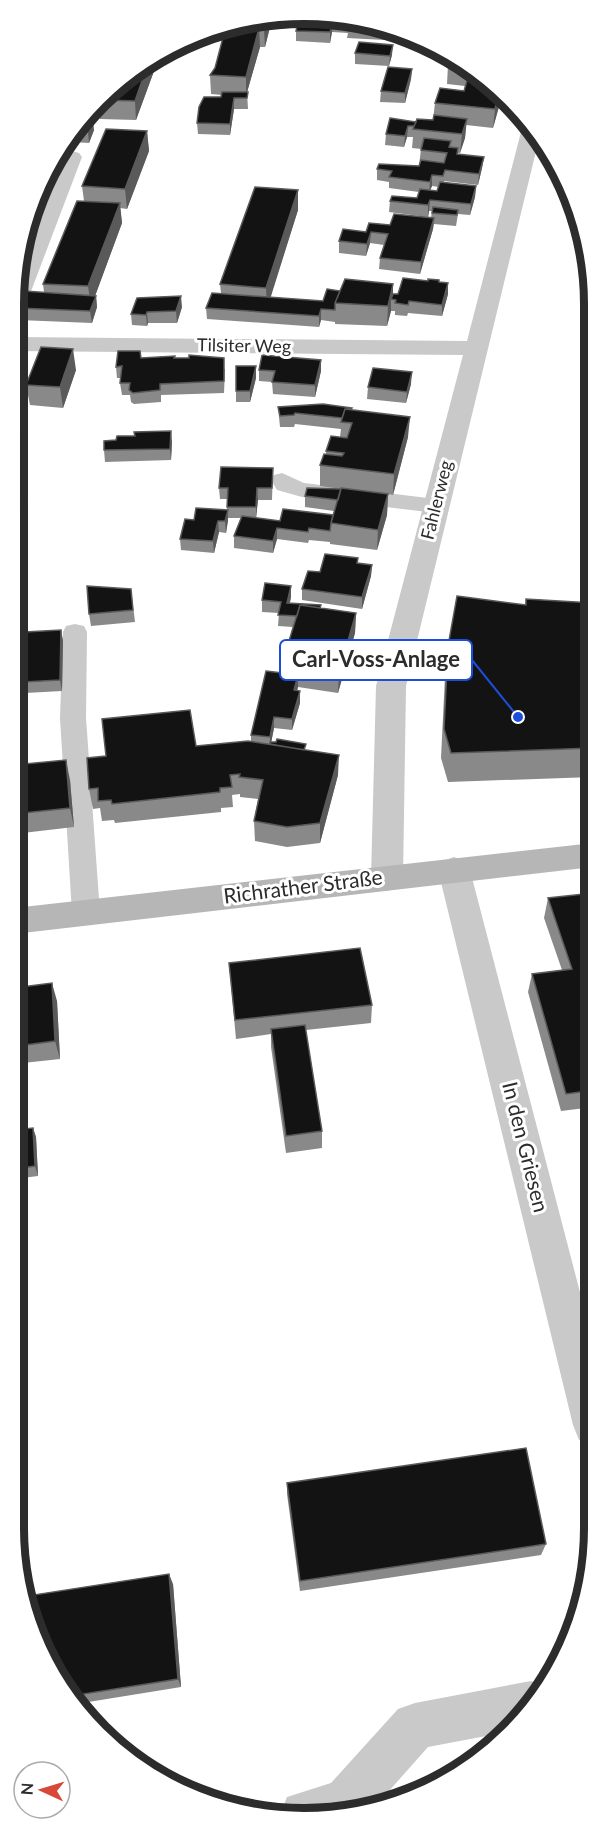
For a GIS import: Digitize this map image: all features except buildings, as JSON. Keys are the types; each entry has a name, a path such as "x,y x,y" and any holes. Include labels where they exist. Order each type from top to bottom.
{"street":[{"name":"Fahlerweg","path":"387,878 391,686 475,348 534,144"},
{"path":"25,277 72,157"},
{"name":"Tilsiter Weg","path":"24,344 475,348"},
{"name":"Richrather Straße","path":"24,920 584,856"},
{"name":"In den Griesen","path":"454,870 584,1385"},
{"path":"341,1806 415,1726 520,1706"}],"lane":[{"path":"282,480 285,485 302,490 436,506"},
{"path":"75,632 73,718 86,913"}],"place":[{"name":"Carl-Voss-Anlage","path":"518,717"}]}
